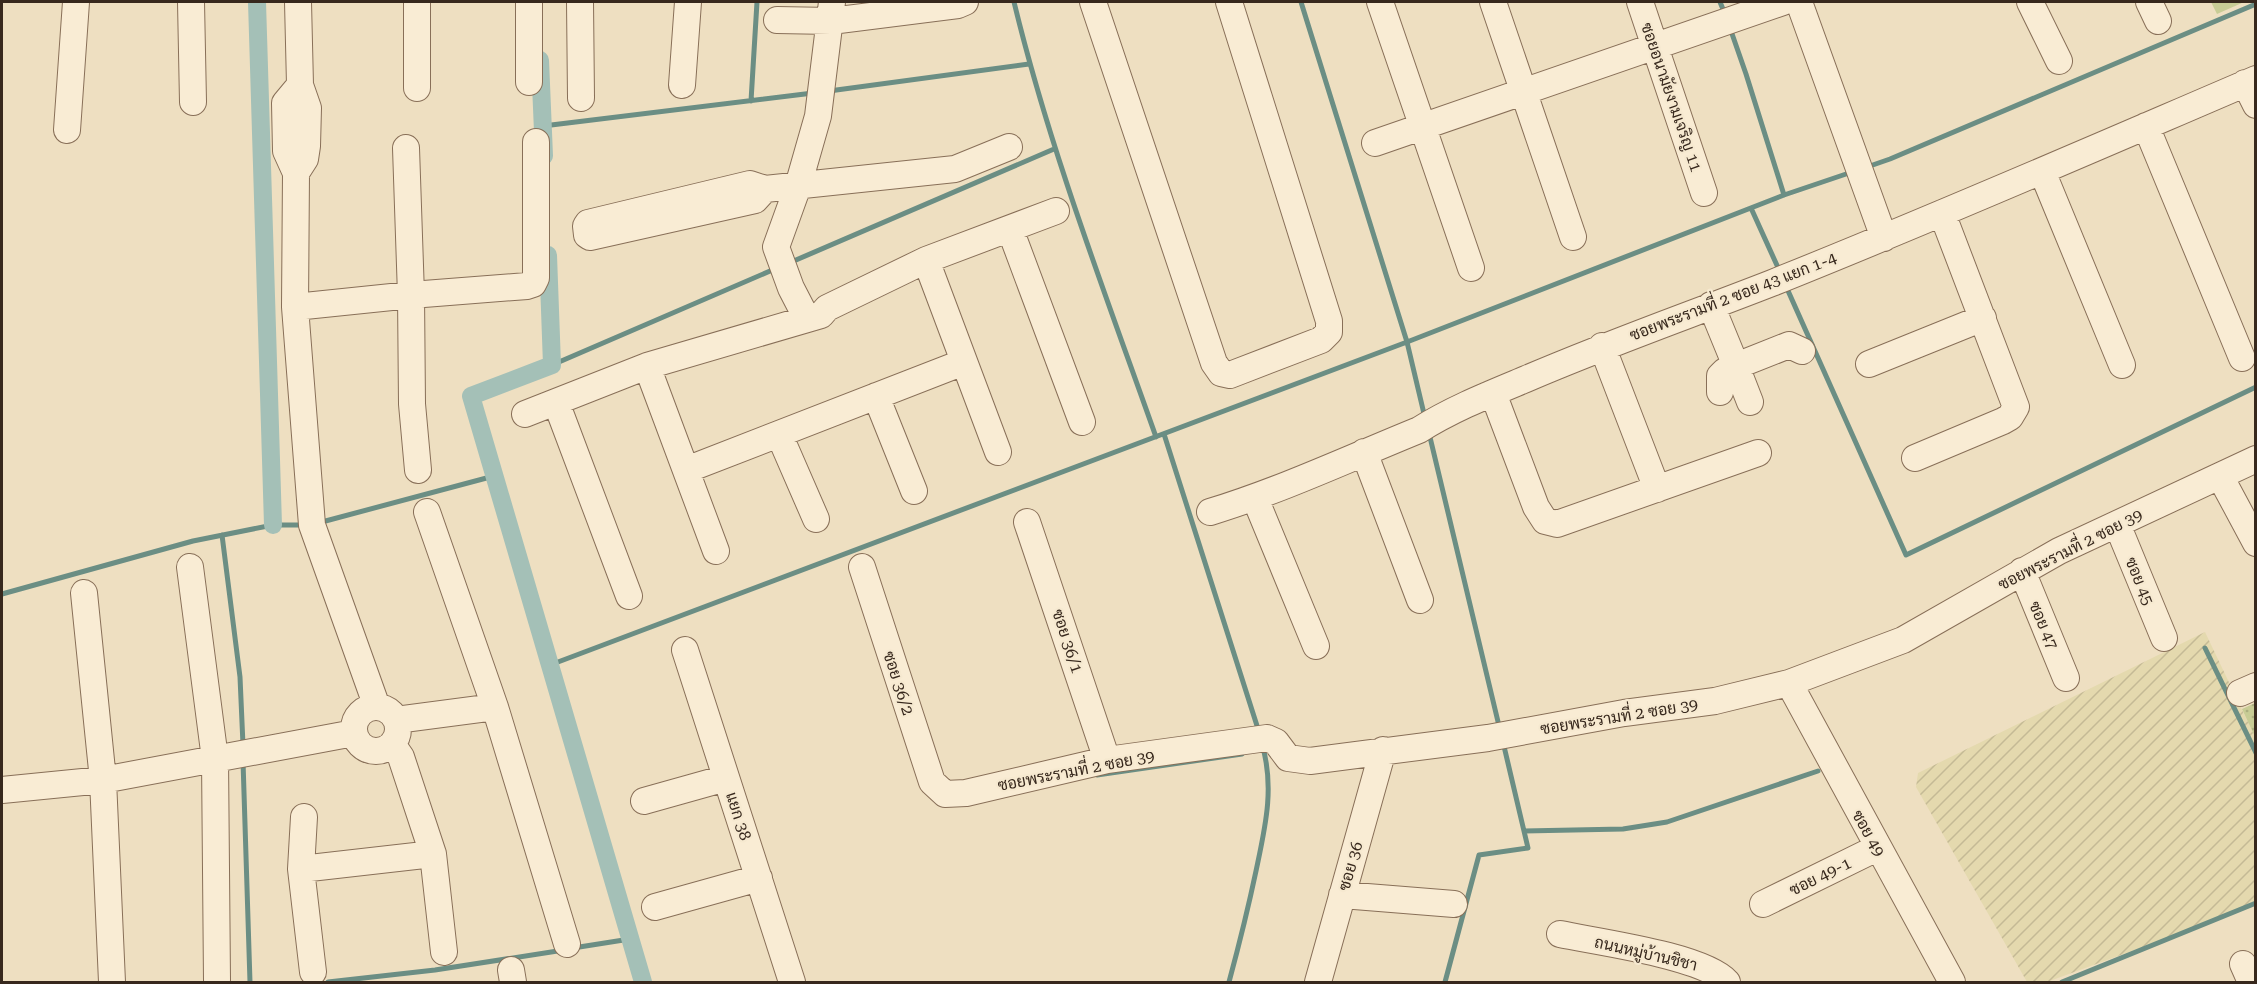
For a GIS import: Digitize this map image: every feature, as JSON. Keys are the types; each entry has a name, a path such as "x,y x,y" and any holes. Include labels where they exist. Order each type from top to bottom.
{"street":[{"path":"67,130 76,2"},
{"path":"190,2 193,102"},
{"path":"298,2 295,307 312,525 389,724 433,854 444,952"},
{"path":"417,2 417,88"},
{"path":"530,2 530,82"},
{"path":"580,2 581,98"},
{"path":"682,85 688,2"},
{"path":"777,20 832,11 958,5 965,2"},
{"path":"1093,2 1214,363 1221,373 1230,375 1321,340 1329,332 1329,321 1229,2"},
{"path":"1380,2 1471,268"},
{"path":"1493,2 1574,237"},
{"name":"ซอยอนามัยงามเจริญ 11","path":"1640,2 1704,193"},
{"path":"1375,143 1783,2"},
{"path":"1799,2 1884,238"},
{"path":"2030,2 2059,61"},
{"path":"814,317 786,252 798,186 818,116 832,11"},
{"name":"ซอยพระรามที่ 2 ซอย 43 แยก 1-4","path":"1210,512 1255,498 1364,453 1493,393 1602,346 1884,238 2146,126 2252,89"},
{"path":"2146,126 2242,358"},
{"path":"295,307 533,284 536,278 536,142"},
{"path":"765,189 755,200 590,237 587,235 588,223 750,184 765,189 955,169 1009,147"},
{"path":"405,148 411,295 412,404 418,470"},
{"path":"2042,171 2122,365"},
{"path":"525,414 647,366 814,317 827,308 926,260 1056,211"},
{"path":"1916,458 2003,421 2014,413 2016,407 1942,213"},
{"path":"1010,229 1082,422"},
{"path":"926,260 998,452"},
{"path":"1711,305 1750,402"},
{"path":"1869,364 1983,318"},
{"path":"1720,392 1720,376 1725,370 1789,345 1802,351"},
{"path":"1602,346 1657,489"},
{"path":"686,470 964,363"},
{"path":"647,366 716,551"},
{"path":"1493,393 1536,507 1545,521 1557,524 1758,453"},
{"path":"876,396 914,491"},
{"path":"556,402 629,596"},
{"path":"779,434 816,519"},
{"path":"1364,453 1420,600"},
{"name":"ซอยพระรามที่ 2 ซอย 39","path":"945,794 966,793 1107,760 1267,738 1276,742 1288,758 1310,761 1497,736 1624,713 1715,701 1789,683 1903,640 2022,571 2256,459"},
{"path":"2220,476 2256,543"},
{"path":"1255,498 1316,646"},
{"path":"428,512 495,707 567,944"},
{"name":"ซอย 36/1","path":"1027,522 1107,760"},
{"name":"ซอย 45","path":"2117,524 2164,638"},
{"path":"190,567 215,759 218,980"},
{"name":"ซอย 36/2","path":"862,567 932,782 945,794"},
{"name":"ซอย 47","path":"2022,571 2066,678"},
{"path":"84,593 104,780 112,982"},
{"name":"แยก 38","path":"685,650 792,982"},
{"name":"ซอย 49","path":"1789,683 1952,982"},
{"path":"389,724 384,750 375,751 366,748 358,742 354,733 359,714 367,709 389,724 495,707"},
{"path":"2,790 104,780 354,733"},
{"name":"ซอย 36","path":"1318,982 1383,750"},
{"path":"644,801 726,778"},
{"path":"304,817 301,870 312,972"},
{"name":"ซอย 49-1","path":"1762,904 1877,848"},
{"path":"301,870 433,854"},
{"path":"655,907 759,878"},
{"path":"1342,895 1454,904"},
{"name":"ถนนหมู่บ้านชิชา","path":"1560,934 1693,962 1722,976 1727,982"}],"shaded area":[{"path":"2205,632 2255,737 2255,906 2047,982 2027,982 1916,787 1918,773"}],"green space":[{"path":"2211,2 2244,2 2217,14"},
{"path":"2255,703 2255,737 2242,709"}],"waterway":[{"path":"257,2 273,525"},
{"path":"751,101 757,2"},
{"path":"1014,2 1061,167 1156,437"},
{"path":"1301,2 1407,342 1425,418"},
{"path":"1720,2 1725,14"},
{"path":"1867,167 2256,4"},
{"path":"1730,28 1784,195"},
{"path":"540,60 544,156"},
{"path":"829,91 1029,64"},
{"path":"543,126 813,93"},
{"path":"789,263 1054,149"},
{"path":"550,665 1407,342 1784,195 1852,172"},
{"path":"1751,208 1780,272"},
{"path":"548,255 552,365 471,396 643,982"},
{"path":"552,365 777,268"},
{"path":"1785,284 1906,555 2256,387"},
{"path":"1429,433 1500,730"},
{"path":"1164,434 1259,732"},
{"path":"318,523 494,476"},
{"path":"2,594 193,541 273,525 306,525"},
{"path":"222,535 240,677 243,745"},
{"path":"2205,648 2256,753"},
{"path":"1445,982 1479,855 1528,848 1503,742"},
{"path":"1229,982 1250,899 1265,824 1268,776 1262,744"},
{"path":"1097,775 1242,754"},
{"path":"243,761 250,982"},
{"path":"1524,831 1623,829 1667,822 1818,771"},
{"path":"2062,982 2256,903"},
{"path":"573,948 630,939"},
{"path":"328,982 435,970 564,950"}]}
